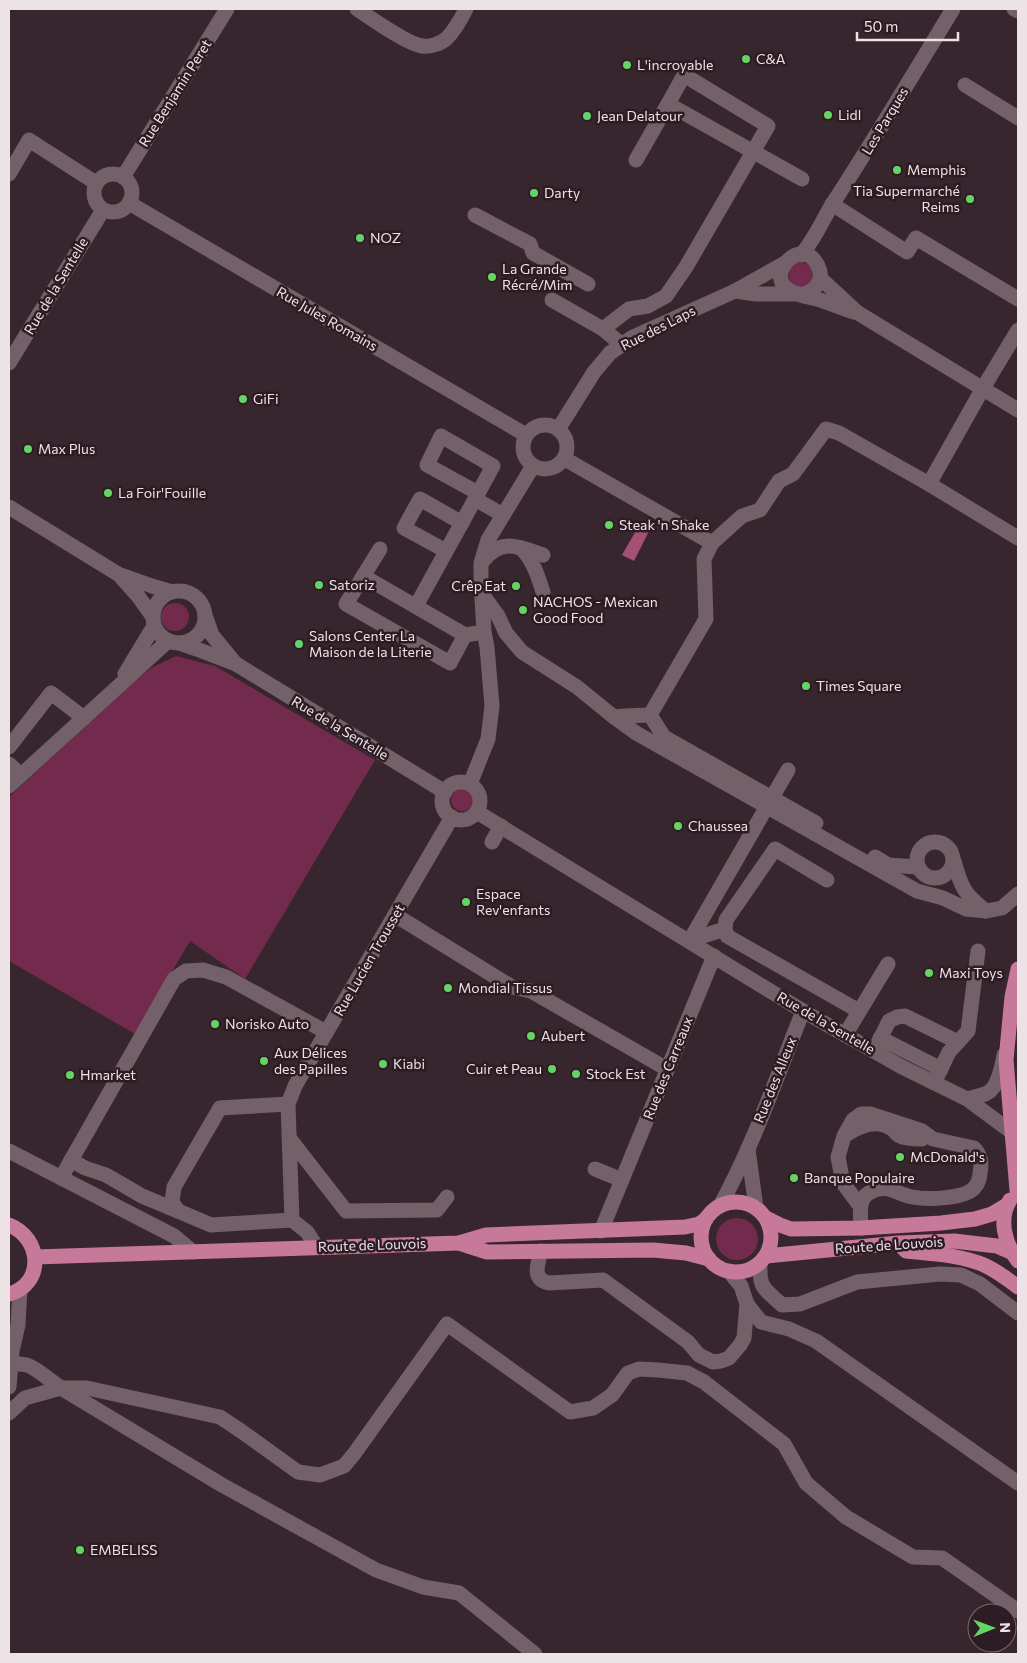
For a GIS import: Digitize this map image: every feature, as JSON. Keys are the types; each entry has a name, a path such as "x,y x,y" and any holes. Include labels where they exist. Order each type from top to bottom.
{"main road":[{"path":"1015,1257 1005,1237 1004,1221 1007,1205 1017,1189 1006,1060 1012,997 1018,969"},
{"path":"738,1201 748,1203 761,1213 770,1227 772,1237 770,1247 763,1260 745,1271 729,1272 718,1267 709,1259 703,1249 701,1239 702,1229 712,1211 729,1202 738,1201"},
{"name":"Route de Louvois","path":"761,1213 780,1226 791,1229 861,1228 975,1219 992,1214 1007,1205"},
{"name":"Route de Louvois","path":"35,1257 316,1246 459,1243 486,1236 685,1227 698,1224 706,1219"},
{"path":"9,1225 18,1229 26,1236 32,1246 35,1257 34,1269 29,1281 14,1292"},
{"name":"Route de Louvois","path":"763,1260 899,1243 954,1241 998,1246 1015,1257"},
{"path":"459,1243 487,1252 653,1250 686,1253 709,1259"},
{"path":"899,1243 906,1251 942,1255 979,1263 1001,1274 1018,1287"}],"street":[{"name":"Rue Benjamin Peret","path":"123,177 227,9"},
{"path":"358,9 411,42 422,46 431,46 446,39 466,9"},
{"name":"Les Parques","path":"801,255 817,234 832,204 858,166 953,9"},
{"path":"1014,9 1018,11"},
{"path":"603,329 629,309 648,306 666,296 686,267 768,126 684,75 636,160"},
{"path":"966,84 1018,118"},
{"path":"668,104 802,179"},
{"path":"9,174 29,140 96,183"},
{"path":"112,174 123,177 132,191 126,207 115,212 103,210 98,206 94,194 96,183 100,178 112,174"},
{"name":"Rue Jules Romains","path":"129,202 526,435"},
{"path":"832,204 907,252 916,238 1018,299"},
{"name":"Rue de la Sentelle","path":"9,360 103,210"},
{"path":"475,215 530,244 533,253 588,284"},
{"name":"Les Parques","path":"817,234 815,252 818,270"},
{"path":"858,313 807,256 792,257 785,263 781,272 782,281 787,289 858,313 1018,410"},
{"name":"Rue des Laps","path":"559,428 594,372 610,353 633,337 736,290 785,263"},
{"path":"736,290 756,294 808,293 814,289 818,270"},
{"path":"552,300 603,329 622,345"},
{"path":"929,484 1018,330"},
{"path":"547,424 559,428 566,437 568,448 565,459 556,467 544,470 533,466 525,458 522,446 526,435 535,426 547,424"},
{"path":"650,715 706,619 704,560 712,543 742,516 760,510 779,481 793,474 826,428 839,433 929,484 1018,538"},
{"path":"565,459 712,543"},
{"path":"470,784 488,739 492,706 480,580 481,563 488,540 533,466"},
{"path":"416,606 477,496 503,515"},
{"path":"446,551 404,528 420,499 462,523"},
{"path":"9,507 118,574 172,592 192,594 205,613 203,628 199,634 186,642 173,642 162,637 138,596 118,574"},
{"path":"481,563 488,554 503,546 521,548 543,555"},
{"path":"521,548 532,564 543,592"},
{"path":"380,549 346,604 450,663 464,636"},
{"path":"363,576 464,636 484,632"},
{"path":"113,691 136,658 153,622 154,608 158,601 172,592"},
{"path":"482,594 498,616 506,633 522,652 577,687 636,733 769,802"},
{"name":"Rue de la Sentelle","path":"205,613 212,636 236,664"},
{"path":"9,786 113,691 173,642"},
{"name":"Rue de la Sentelle","path":"173,642 202,650 236,664 445,792"},
{"path":"9,748 51,693 84,718"},
{"path":"614,717 650,715"},
{"path":"650,715 664,737 769,802 890,871 917,891 943,898 966,910 986,911 1002,908 1018,894"},
{"path":"9,764 21,774"},
{"path":"690,940 788,770"},
{"path":"459,782 470,784 480,796 480,806 477,812 467,819 457,819 442,812 443,796 448,787 459,782"},
{"name":"Rue Lucien Trousset","path":"292,1220 288,1104 295,1086 395,915 442,812"},
{"name":"Rue de la Sentelle","path":"477,812 690,940 803,1011 844,1034 877,1045 934,1083 967,1100 1013,1133"},
{"path":"492,842 502,826"},
{"path":"954,861 949,872 938,878 926,876 918,867 917,860 920,849 930,842 941,842 946,845 953,855 959,883 969,898 986,911"},
{"path":"827,880 775,849 726,920 724,929 727,936 859,1011"},
{"path":"890,871 918,867"},
{"path":"395,915 512,987 531,991 667,1069"},
{"path":"690,940 724,929"},
{"path":"934,1083 950,1052 968,1031 978,951"},
{"name":"Rue des Carreaux","path":"601,1231 714,956"},
{"path":"844,1034 888,964"},
{"path":"61,1178 174,979 186,971 203,970 226,977 326,1032"},
{"path":"967,1100 991,1090 1001,1071 1012,997"},
{"name":"Rue des Alleux","path":"720,1206 736,1177 748,1149 803,1011"},
{"path":"941,1069 877,1045 889,1021 905,1016 958,1042"},
{"path":"178,1211 172,1202 174,1188 220,1108 288,1104"},
{"path":"860,1206 843,1183 838,1157 853,1120 861,1114 870,1114 922,1131 933,1139"},
{"path":"849,1133 933,1139 974,1148 981,1162 980,1175 975,1188 964,1194 939,1198 912,1197 890,1188 870,1192 863,1197 860,1206 861,1228"},
{"path":"290,1139 346,1211 437,1210 447,1197"},
{"name":"Rue des Alleux","path":"748,1149 761,1213"},
{"path":"9,1151 174,1236 192,1252"},
{"path":"71,1160 85,1168 106,1175 142,1196 211,1225 292,1220 307,1232 316,1246"},
{"path":"595,1169 622,1180"},
{"path":"541,1251 537,1271 538,1277 542,1282 603,1280 688,1342 700,1355 713,1362 729,1358 735,1353 744,1338 747,1304"},
{"path":"763,1260 759,1279 763,1287 782,1305 800,1304 857,1282 940,1274 961,1275 980,1284 1018,1313"},
{"path":"729,1272 741,1286 747,1304 761,1322 789,1329 816,1341 1018,1483"},
{"path":"9,1387 11,1352 18,1325 14,1292"},
{"path":"9,1413 25,1398 61,1388 87,1388 220,1416 298,1472 320,1475 344,1466 447,1324 570,1412 593,1408 612,1395 628,1373 639,1370 687,1373 704,1382 784,1444 806,1483 846,1517 913,1557 942,1558 1018,1611"},
{"path":"11,1352 61,1388 222,1485 376,1570 422,1587 459,1593 535,1654"},
{"path":"687,1373 700,1355"}],"shaded area":[{"path":"801,262 812,268 813,281 803,289 791,284 789,277 791,267"},
{"path":"641,522 650,529 634,561 622,555"},
{"path":"175,603 185,607 189,617 185,627 175,631 165,627 161,617 165,607"},
{"path":"176,656 215,666 375,760 245,979 190,941 135,1034 9,961 9,797 132,683 151,668"},
{"path":"462,789 472,796 473,800 466,810 462,811 452,804 451,800 458,790"},
{"path":"733,1218 741,1218 752,1224 758,1239 752,1254 741,1260 733,1260 722,1254 716,1243 716,1235 722,1224"}],"place":[{"name":"C&A","path":"746,59"},
{"name":"L'incroyable","path":"627,65"},
{"name":"Lidl","path":"828,115"},
{"name":"Jean Delatour","path":"587,116"},
{"name":"Memphis","path":"897,170"},
{"name":"Darty","path":"534,193"},
{"name":"Tia Supermarché Reims","path":"970,199"},
{"name":"NOZ","path":"360,238"},
{"name":"La Grande Récré/Mim","path":"492,277"},
{"name":"GiFi","path":"243,399"},
{"name":"Max Plus","path":"28,449"},
{"name":"La Foir'Fouille","path":"108,493"},
{"name":"Steak 'n Shake","path":"609,525"},
{"name":"Satoriz","path":"319,585"},
{"name":"Crêp Eat","path":"516,586"},
{"name":"NACHOS - Mexican Good Food","path":"523,610"},
{"name":"Salons Center La Maison de la Literie","path":"299,644"},
{"name":"Times Square","path":"806,686"},
{"name":"Chaussea","path":"678,826"},
{"name":"Espace Rev'enfants","path":"466,902"},
{"name":"Maxi Toys","path":"929,973"},
{"name":"Mondial Tissus","path":"448,988"},
{"name":"Norisko Auto","path":"215,1024"},
{"name":"Aubert","path":"531,1036"},
{"name":"Aux Délices des Papilles","path":"264,1061"},
{"name":"Kiabi","path":"383,1064"},
{"name":"Cuir et Peau","path":"552,1069"},
{"name":"Stock Est","path":"576,1074"},
{"name":"Hmarket","path":"70,1075"},
{"name":"McDonald's","path":"900,1157"},
{"name":"Banque Populaire","path":"794,1178"},
{"name":"EMBELISS","path":"80,1550"}]}
